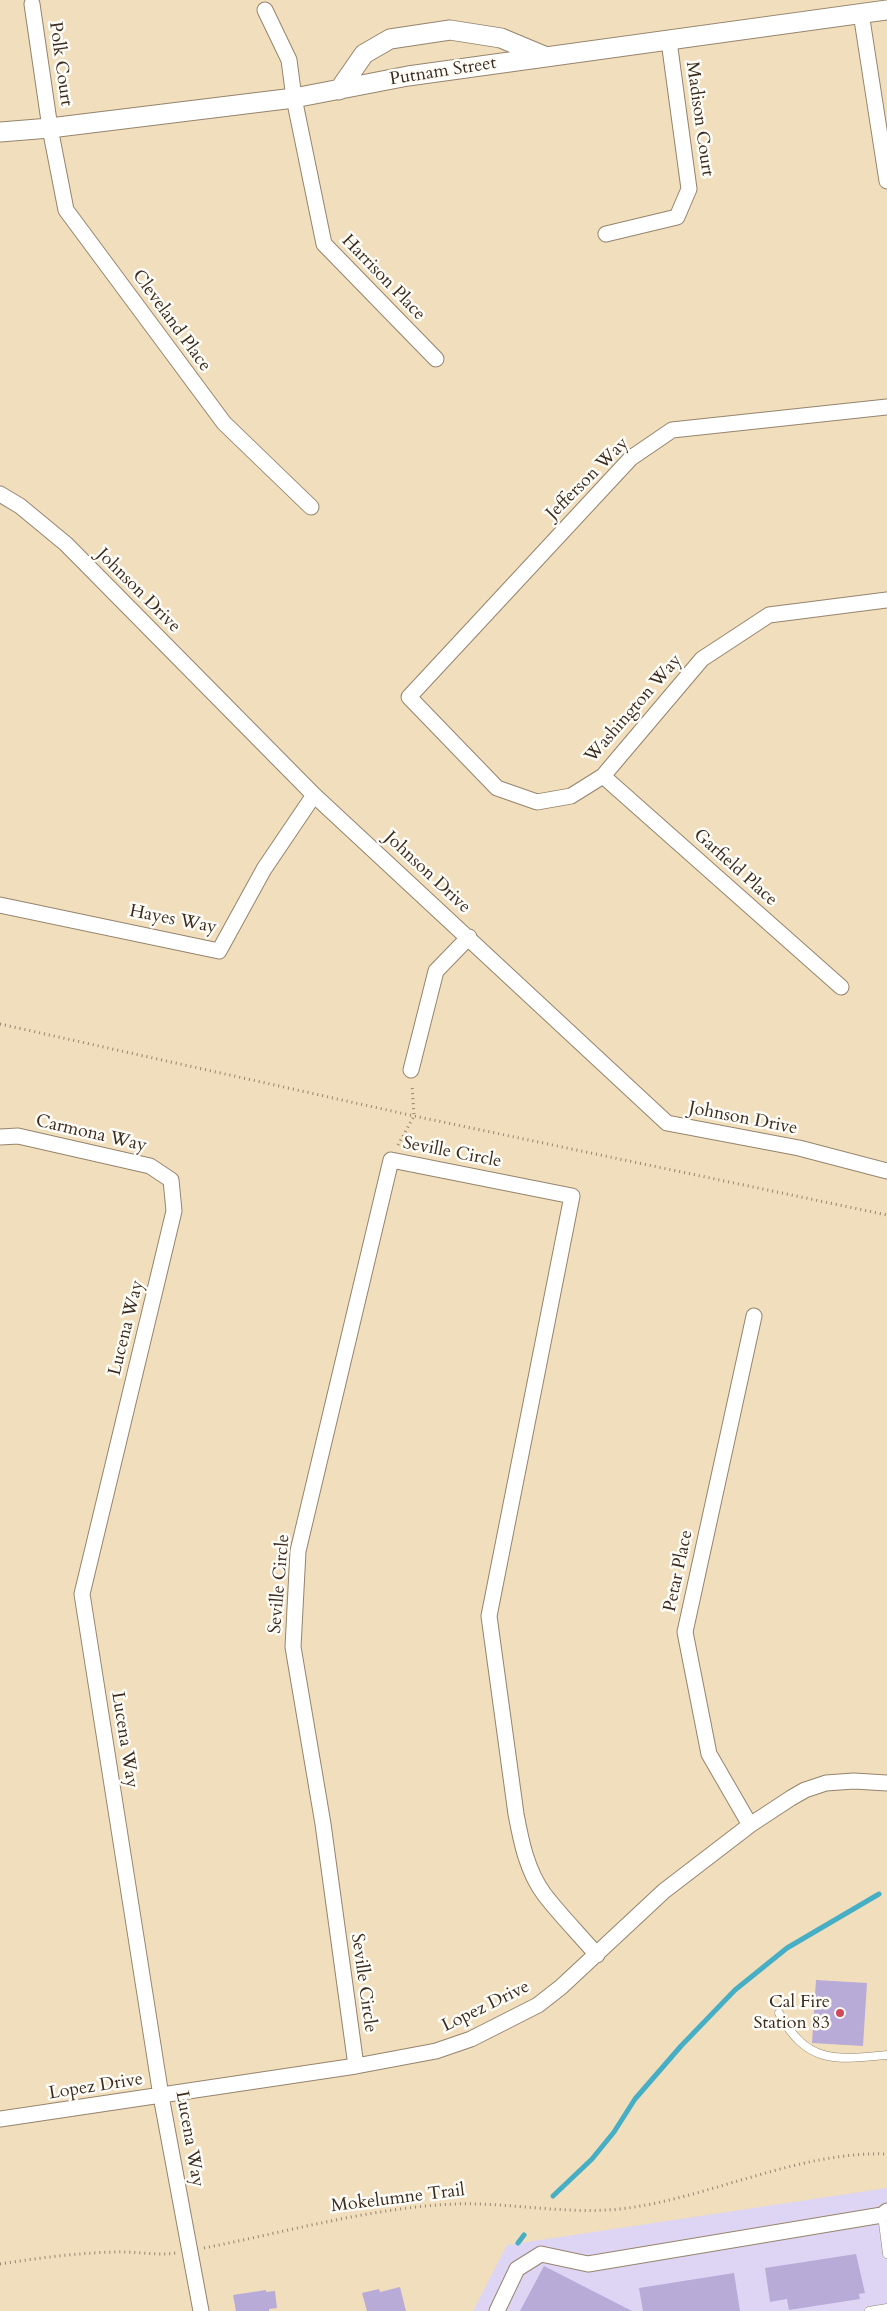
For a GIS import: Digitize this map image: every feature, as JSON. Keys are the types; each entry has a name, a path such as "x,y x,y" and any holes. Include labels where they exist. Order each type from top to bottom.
{"street":[{"name":"Polk Court","path":"32,4 50,128"},
{"name":"Harrison Place","path":"265,10 289,60 294,98 324,244 436,359"},
{"name":"Putnam Street","path":"0,132 50,128 294,98 408,76 887,10"},
{"path":"860,13 887,180"},
{"path":"339,90 364,54 390,39 450,30 500,38 545,56"},
{"name":"Madison Court","path":"606,234 677,217 689,189 669,41"},
{"name":"Cleveland Place","path":"50,128 66,210 224,423 311,507"},
{"name":"Jefferson Way","path":"410,697 631,458 672,430 887,407"},
{"name":"Johnson Drive","path":"0,494 20,506 66,544 314,795 469,937 667,1124 799,1148 887,1171"},
{"name":"Washington Way","path":"410,697 497,788 537,802 570,796 603,776 702,659 769,615 887,600"},
{"name":"Garfield Place","path":"603,776 841,987"},
{"name":"Hayes Way","path":"0,905 219,951 264,869 314,795"},
{"path":"410,1070 436,971 469,937"},
{"name":"Carmona Way","path":"0,1137 18,1136 150,1166 171,1180"},
{"name":"Seville Circle","path":"356,2066 323,1824 293,1647 298,1551 391,1160 572,1196 489,1616 516,1814 522,1845 531,1870 543,1893 597,1954"},
{"name":"Lucena Way","path":"171,1180 174,1212 82,1594 162,2096 201,2311"},
{"name":"Petar Place","path":"750,1824 709,1754 685,1632 754,1316"},
{"name":"Lopez Drive","path":"0,2119 356,2066 436,2051 471,2039 538,2005 562,1987 664,1891 750,1824 798,1794 819,1786 854,1780 887,1783"},
{"path":"497,2311 517,2269 542,2254 588,2264 885,2213"}],"lane":[{"path":"779,2013 793,2036 803,2046 818,2054 854,2058 887,2055"},
{"path":"885,2213 887,2254"},
{"path":"869,2311 887,2308"}],"path":[{"path":"0,1024 414,1116 887,1215"},
{"path":"391,1160 414,1116 410,1070"},
{"name":"Mokelumne Trail","path":"0,2264 97,2252 160,2255 316,2224 424,2207 475,2204 583,2211 626,2208 666,2200 819,2160 869,2154 887,2154"}],"shaded area":[{"path":"887,2188 887,2311 473,2311 507,2245"}],"building":[{"name":"Cal Fire Station 83","path":"816,1980 867,1983 863,2046 812,2043"},
{"path":"856,2254 865,2293 859,2294 860,2299 789,2310 787,2299 770,2302 765,2268"},
{"path":"544,2266 632,2311 520,2311"},
{"path":"734,2273 740,2311 643,2311 639,2288"},
{"path":"400,2287 406,2311 367,2311 362,2293 379,2289 380,2292"},
{"path":"266,2290 266,2292 275,2291 277,2308 269,2309 269,2311 236,2311 233,2295"}],"waterway":[{"path":"553,2196 592,2159 614,2132 635,2099 681,2046 735,1990 787,1948 879,1894"},
{"path":"518,2243 524,2235"}],"place":[{"name":"Cal Fire Station 83","path":"840,2013"}]}
